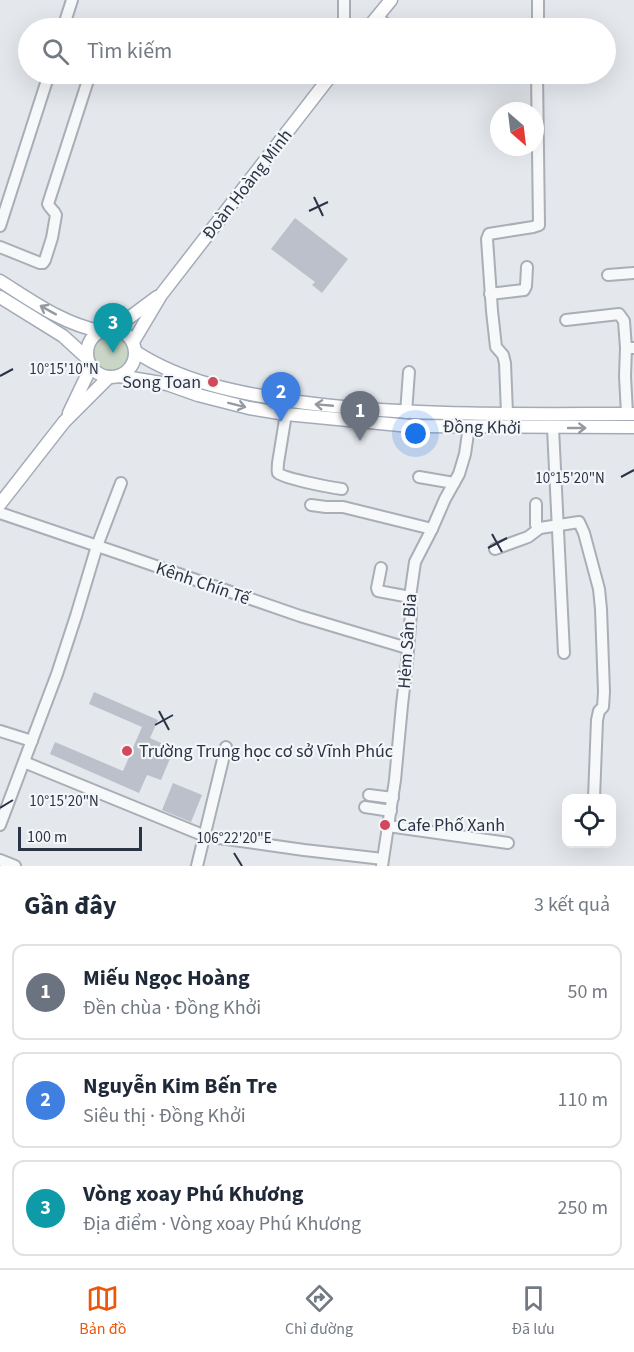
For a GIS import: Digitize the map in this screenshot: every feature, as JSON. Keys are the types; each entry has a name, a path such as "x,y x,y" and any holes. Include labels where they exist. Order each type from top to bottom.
{"main road":[{"path":"377,17 391,0"},
{"name":"Đoàn Hoàng Minh","path":"135,347 161,295 324,84"},
{"path":"0,281 71,323 85,328 118,329 124,332 135,347 135,358 129,369 114,377 64,422 0,504"},
{"name":"Đoàn Hoàng Minh","path":"105,330 122,322 161,295"},
{"path":"0,297 63,336 102,376 114,377"},
{"path":"64,422 89,362 90,340 105,330"},
{"name":"Đồng Khởi","path":"135,347 150,361 173,372 254,396 469,426 634,428"},
{"name":"Đồng Khởi","path":"114,377 167,384 198,395 249,408 286,414 409,417 507,413 630,414"},
{"path":"198,395 202,382"}],"street":[{"path":"66,18 72,0"},
{"path":"344,0 344,18"},
{"path":"538,0 538,18"},
{"path":"0,226 46,84"},
{"path":"0,247 40,263 45,260 56,215 48,204 87,84"},
{"path":"507,413 505,363 503,355 496,347 486,239 489,234 539,225 537,84"},
{"path":"490,294 524,290 527,267"},
{"path":"608,275 634,273"},
{"path":"566,320 619,314 624,321 630,348 625,376 630,414"},
{"path":"409,372 409,417"},
{"path":"286,414 278,474 316,485 342,489"},
{"name":"Hẻm Sân Bia","path":"382,862 393,798 407,662 414,562 463,463 469,426"},
{"path":"553,428 564,653"},
{"path":"419,477 454,483"},
{"path":"0,825 73,626 97,546 121,483"},
{"path":"536,504 536,525 540,528"},
{"path":"310,505 343,507 432,529"},
{"name":"Kênh Chín Tế","path":"0,513 300,616 407,648"},
{"path":"495,549 528,537 540,528 579,522 584,533 602,609 604,674 594,794"},
{"path":"381,568 378,591 410,597"},
{"path":"0,731 32,741"},
{"path":"197,866 226,747"},
{"path":"24,762 205,836 382,862"},
{"path":"369,795 393,798"},
{"path":"365,807 391,811"},
{"path":"388,826 508,843"},
{"path":"0,860 15,866"}],"green space":[{"path":"111,334 124,339 129,352 124,365 111,370 98,365 93,352 98,339"}],"building":[{"path":"295,218 348,259 322,293 312,285 315,282 271,249"},
{"path":"94,692 158,720 150,738 174,749 161,780 147,775 139,793 50,754 55,742 123,771 142,727 89,704"},
{"path":"173,783 202,795 191,822 162,810"}],"place":[{"name":"Vòng xoay Phú Khương","path":"113,353"},
{"name":"Song Toan","path":"213,382"},
{"name":"Nguyễn Kim Bến Tre","path":"281,422"},
{"name":"Miếu Ngọc Hoàng","path":"360,441"},
{"name":"Trường Trung học cơ sở Vĩnh Phúc","path":"127,751"},
{"name":"Cafe Phố Xanh","path":"385,825"}]}
